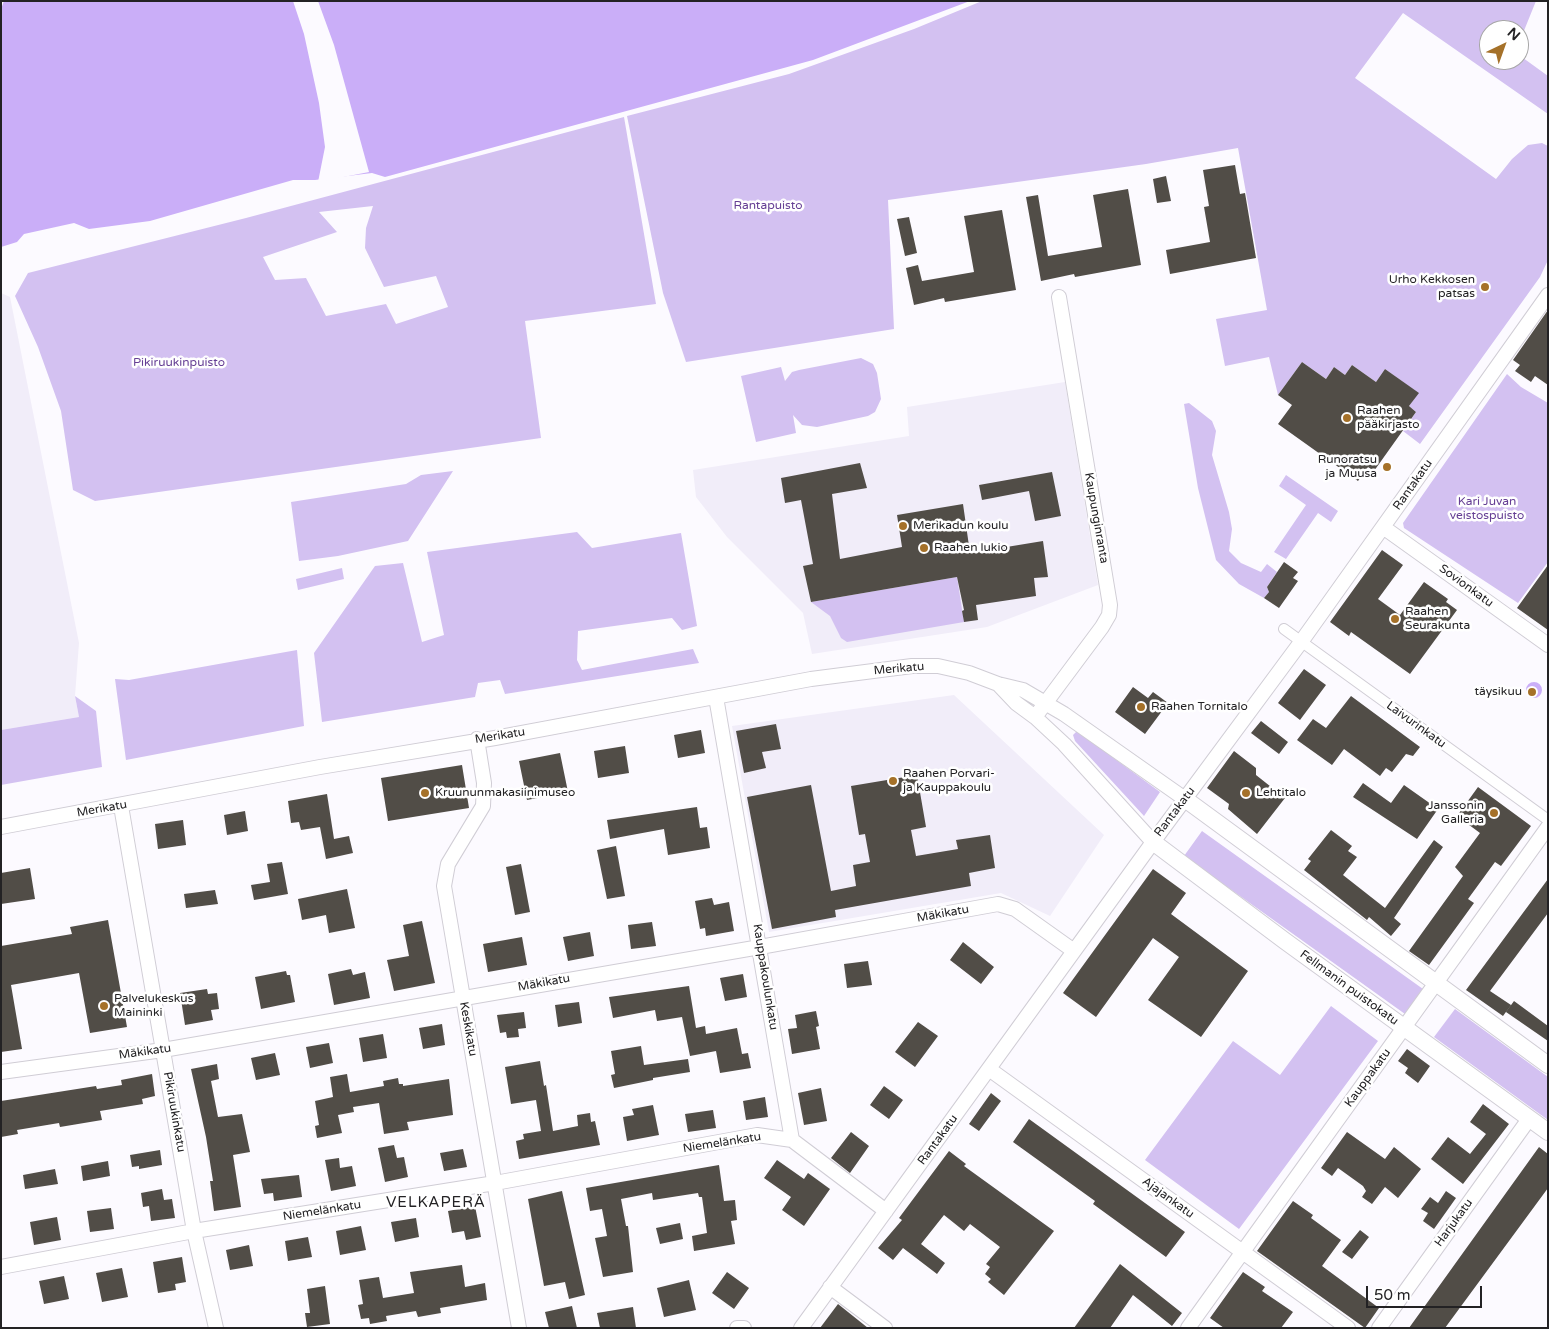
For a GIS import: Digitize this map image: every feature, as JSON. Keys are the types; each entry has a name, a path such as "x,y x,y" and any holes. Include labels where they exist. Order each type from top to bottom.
{"street":[{"name":"Rantakatu","path":"800,1328 1153,842 1301,642 1548,295"},
{"name":"Kaupunginranta","path":"1035,717 1102,627 1108,615 1110,605 1059,297"},
{"name":"Sovionkatu","path":"1383,527 1548,645"},
{"name":"Laivurinkatu","path":"1284,629 1548,820"},
{"name":"Merikatu","path":"1,827 121,806 320,767 811,679 912,666 938,666 969,673 998,684 1023,690 1046,702 1185,799"},
{"name":"Merikatu","path":"998,684 1016,703 1035,717 1064,744 1153,842"},
{"name":"Kauppakoulunkatu","path":"716,697 792,1140"},
{"name":"Keskikatu","path":"477,740 484,783 483,806 448,864 444,886 519,1328"},
{"path":"1185,799 1548,1065"},
{"name":"Pikiruukinkatu","path":"121,806 194,1231 216,1328"},
{"name":"Kauppakatu","path":"1188,1328 1548,827"},
{"name":"Fellmanin puistokatu","path":"1153,842 1192,873 1548,1132"},
{"name":"Mäkikatu","path":"1,1072 163,1050 998,904 1015,909 1028,917 1074,951"},
{"name":"Ajajankatu","path":"989,1069 1348,1328"},
{"name":"Harjukatu","path":"1379,1328 1529,1119"},
{"name":"Niemelänkatu","path":"1,1267 194,1231 495,1183 757,1136 792,1140"},
{"path":"792,1140 886,1211"},
{"path":"830,1288 885,1328"},
{"path":"736,1328 744,1328"}],"shaded area":[{"path":"4,1 970,1 813,60 385,177 372,173 315,180 293,180 150,221 89,229 74,223 24,234 17,242 1,247 1,9"},
{"path":"1,293 10,297 79,643 75,696 79,717 1,730"},
{"name":"Merikadun koulu","path":"1065,382 1098,585 987,627 812,654 803,613 727,537 696,497 693,470 909,436 907,407"},
{"path":"1531,682 1537,682 1542,687 1540,696 1531,698 1526,693 1526,687"},
{"name":"Raahen Porvari- ja Kauppakoulu","path":"954,695 1104,835 1050,916 1001,893 769,932 732,726"}],"green space":[{"name":"Rantapuisto","path":"982,1 1536,1 1528,20 1479,20 1479,66 1403,13 1355,78 1496,179 1512,159 1528,145 1542,143 1548,146 1548,260 1540,277 1420,444 1403,431 1416,412 1409,406 1418,393 1385,369 1376,382 1352,365 1345,375 1334,367 1326,379 1302,362 1278,395 1269,357 1225,366 1216,319 1267,310 1238,148 1146,164 888,200 894,329 686,362 663,293 627,116 789,74 914,29"},
{"name":"Rantapuisto","path":"1529,62 1548,76 1548,114 1485,70 1529,70"},
{"name":"Pikiruukinpuisto","path":"624,117 656,304 525,321 541,438 95,501 73,490 61,411 38,347 15,296 28,273 246,218","holes":["373,206 366,228 365,248 384,287 436,276 448,307 396,324 386,304 326,316 306,278 275,280 263,257 337,232 319,212"]},
{"path":"861,358 873,364 877,373 881,399 875,412 868,416 817,427 802,425 793,415 796,433 756,442 741,376 781,367 785,381 792,372"},
{"name":"Kari Juvan veistospuisto","path":"1507,374 1521,387 1548,403 1548,562 1518,603 1404,528 1403,523"},
{"path":"1189,403 1212,421 1216,431 1212,455 1229,512 1232,529 1229,551 1241,563 1261,572 1267,564 1277,572 1267,587 1269,592 1264,598 1239,584 1216,560 1198,488 1184,404"},
{"path":"453,471 408,541 338,556 299,561 291,502 406,484 421,475"},
{"path":"1286,475 1338,511 1331,522 1318,513 1286,559 1274,552 1306,505 1279,486"},
{"path":"577,532 592,548 681,533 697,626 682,630 672,618 578,631 577,660 582,670 693,649 699,663 505,694 500,680 478,683 475,697 322,722 314,653 375,566 403,563 422,642 444,635 427,552"},
{"path":"342,568 344,579 298,590 296,579"},
{"path":"957,577 964,622 847,642 841,638 830,616 811,602"},
{"path":"297,650 304,726 126,760 115,679 129,680"},
{"path":"75,696 96,711 102,767 1,785 1,730 79,717"},
{"path":"1077,731 1160,792 1144,816 1075,741 1073,735"},
{"path":"1202,831 1423,989 1405,1014 1184,856"},
{"path":"1331,1006 1378,1041 1239,1229 1145,1160 1233,1041 1280,1075"},
{"path":"1455,1009 1548,1077 1548,1120 1434,1037"}],"pier":[{"path":"293,1 318,1 334,45 369,172 318,182 325,147 319,103 304,34"}],"building":[{"path":"1235,165 1240,194 1245,193 1256,258 1170,274 1166,250 1210,242 1204,207 1209,206 1203,170"},
{"path":"1166,176 1171,201 1157,203 1153,179"},
{"path":"1128,189 1141,265 1075,277 1074,274 1041,281 1026,197 1038,195 1048,256 1102,247 1093,195"},
{"path":"1002,210 1016,290 945,302 944,298 914,305 906,268 918,265 922,281 974,272 964,216"},
{"path":"909,217 917,253 905,256 897,219"},
{"path":"1548,310 1548,385 1535,376 1531,382 1515,371 1520,365 1513,360"},
{"name":"Raahen pääkirjasto","path":"1302,362 1326,379 1334,367 1345,375 1352,365 1376,382 1385,369 1419,393 1409,406 1416,412 1374,471 1368,467 1358,481 1278,424 1292,405 1278,395"},
{"path":"860,463 867,488 832,494 840,559 902,547 897,515 963,504 970,553 1043,541 1048,577 1034,578 1036,596 976,605 978,620 964,622 962,611 964,610 957,577 811,602 803,566 813,564 801,500 785,503 781,478"},
{"path":"1052,472 1061,516 1035,521 1029,491 982,500 979,485"},
{"name":"Raahen Seurakunta","path":"1382,550 1403,565 1378,599 1400,615 1424,582 1448,599 1446,602 1457,610 1410,674 1351,632 1349,636 1330,622"},
{"path":"1284,562 1298,572 1293,578 1298,581 1279,608 1264,598 1269,592 1267,587"},
{"path":"1548,565 1548,630 1517,608"},
{"path":"1304,669 1326,685 1300,720 1278,703"},
{"name":"Raahen Tornitalo","path":"1133,687 1148,698 1153,692 1168,703 1145,734 1115,712"},
{"path":"1351,696 1420,747 1413,756 1406,754 1392,772 1386,768 1380,776 1344,749 1332,765 1297,740 1313,719 1326,728"},
{"path":"1261,721 1288,742 1279,754 1251,733"},
{"path":"776,724 781,749 762,752 766,768 744,773 736,731"},
{"path":"701,730 705,753 678,758 674,735"},
{"path":"625,746 629,773 598,778 594,751"},
{"name":"Lehtitalo","path":"1234,751 1256,768 1256,775 1285,798 1257,834 1228,809 1229,804 1207,788"},
{"path":"560,753 568,792 527,800 519,761"},
{"name":"Kruununmakasiinimuseo","path":"462,765 469,808 388,821 381,778"},
{"path":"917,775 926,827 911,830 916,856 958,849 956,840 990,835 995,868 969,873 971,886 835,910 836,917 772,929 747,797 811,785 831,891 856,886 853,865 870,862 865,834 859,835 851,786"},
{"path":"1363,783 1391,803 1404,785 1438,809 1417,839 1353,797"},
{"path":"1478,787 1531,826 1501,866 1495,862 1468,899 1474,903 1429,965 1409,951 1463,876 1455,867 1480,833 1457,816"},
{"path":"327,794 334,839 349,836 353,853 326,859 320,827 301,830 299,822 291,823 288,801"},
{"path":"697,807 700,828 707,827 710,848 668,855 664,829 610,839 607,820"},
{"path":"245,811 248,831 227,835 224,815"},
{"path":"183,820 186,845 158,849 155,824"},
{"path":"1331,830 1352,846 1348,851 1357,857 1343,875 1385,908 1434,840 1443,847 1394,918 1401,924 1391,936 1369,917 1367,920 1304,870 1311,861 1308,859"},
{"path":"616,846 625,896 607,899 597,850"},
{"path":"282,862 288,894 254,900 251,885 270,882 267,864"},
{"path":"521,864 530,912 515,915 506,867"},
{"path":"30,868 35,899 1,904 1,873"},
{"path":"1153,869 1186,893 1171,914 1248,971 1201,1037 1148,1000 1179,957 1153,938 1096,1017 1063,993"},
{"path":"1548,879 1548,913 1490,991 1511,1005 1503,1016 1466,990"},
{"path":"347,889 355,928 329,933 326,915 302,920 298,899"},
{"path":"215,890 218,904 186,908 184,894"},
{"path":"712,898 714,905 729,902 734,931 706,936 705,928 700,929 695,901"},
{"name":"Palvelukeskus Maininki","path":"108,920 127,1027 90,1033 79,973 11,985 22,1049 1,1052 1,946 72,934 70,927"},
{"path":"422,921 435,983 394,991 387,960 409,956 403,925"},
{"path":"652,922 656,946 631,949 628,925"},
{"path":"590,932 594,956 568,961 563,937"},
{"path":"522,937 527,965 488,972 483,944"},
{"path":"963,942 994,967 981,984 950,960"},
{"path":"868,961 872,985 847,988 844,964"},
{"path":"351,969 353,975 365,972 370,998 334,1005 328,974"},
{"path":"286,971 287,975 290,975 295,1002 261,1009 255,977"},
{"path":"743,974 747,997 725,1001 720,978"},
{"path":"689,986 696,1028 705,1026 706,1034 737,1028 742,1054 748,1053 751,1068 720,1073 716,1051 690,1056 682,1017 657,1021 655,1010 613,1018 609,997"},
{"path":"207,989 208,994 217,993 219,1009 211,1010 213,1020 185,1025 180,993"},
{"path":"1514,1001 1548,1026 1548,1041 1506,1012"},
{"path":"579,1002 582,1023 558,1027 555,1005"},
{"path":"816,1011 819,1026 816,1027 820,1049 792,1054 788,1029 797,1028 795,1015"},
{"path":"524,1012 526,1028 518,1029 519,1037 507,1038 506,1032 500,1033 497,1015"},
{"path":"918,1022 938,1036 915,1067 895,1052"},
{"path":"442,1024 445,1045 423,1049 419,1028"},
{"path":"383,1034 387,1058 363,1062 359,1038"},
{"path":"329,1043 333,1063 310,1068 306,1047"},
{"path":"641,1046 644,1065 688,1059 690,1072 653,1078 653,1080 614,1088 611,1075 615,1074 611,1051"},
{"path":"1407,1049 1430,1066 1418,1083 1405,1073 1408,1068 1398,1061"},
{"path":"275,1053 280,1075 256,1080 251,1058"},
{"path":"540,1061 544,1086 546,1085 553,1131 578,1126 577,1115 590,1113 591,1122 595,1121 600,1145 519,1159 516,1141 524,1139 523,1134 541,1131 536,1100 511,1104 505,1067"},
{"path":"217,1064 219,1079 211,1081 218,1117 242,1114 250,1152 233,1155 241,1207 214,1211 210,1181 213,1181 206,1137 191,1069"},
{"path":"152,1074 155,1096 142,1099 143,1104 100,1111 102,1120 60,1127 59,1123 17,1130 18,1134 1,1137 1,1101 96,1086 97,1089 122,1085 121,1080"},
{"path":"347,1074 350,1092 384,1086 383,1081 398,1078 399,1084 403,1084 403,1086 449,1079 453,1115 407,1122 409,1130 384,1134 379,1103 353,1107 354,1112 338,1115 342,1133 317,1138 315,1126 319,1125 315,1101 333,1097 330,1077"},
{"path":"884,1086 903,1100 889,1119 870,1105"},
{"path":"821,1088 827,1121 804,1125 798,1093"},
{"path":"991,1093 1001,1101 979,1131 969,1124"},
{"path":"765,1097 768,1117 746,1120 743,1101"},
{"path":"1483,1104 1509,1124 1463,1184 1431,1159 1448,1137 1470,1154 1486,1134 1470,1122"},
{"path":"653,1105 659,1135 627,1141 623,1117 634,1115 632,1109"},
{"path":"713,1110 716,1128 688,1132 685,1114"},
{"path":"1029,1119 1185,1232 1166,1257 1093,1204 1095,1201 1013,1142"},
{"path":"851,1132 869,1146 850,1173 831,1158"},
{"path":"1347,1132 1385,1159 1394,1147 1421,1169 1398,1198 1385,1187 1372,1204 1362,1197 1366,1191 1363,1186 1338,1168 1332,1176 1321,1168"},
{"path":"394,1145 397,1158 404,1157 408,1177 385,1182 378,1148"},
{"path":"1539,1147 1548,1154 1548,1188 1445,1328 1409,1328"},
{"path":"463,1149 467,1167 444,1171 440,1153"},
{"path":"160,1150 162,1165 139,1169 139,1166 132,1167 130,1155"},
{"path":"949,1151 966,1164 964,1166 1054,1231 1004,1295 988,1282 991,1279 985,1274 990,1267 986,1264 1000,1247 970,1224 964,1231 944,1215 921,1244 945,1263 937,1274 903,1248 893,1260 878,1248 902,1220 899,1218"},
{"path":"339,1158 340,1168 352,1166 356,1186 331,1191 325,1160"},
{"path":"777,1160 804,1179 808,1173 830,1189 804,1226 782,1210 791,1197 764,1178"},
{"path":"108,1161 110,1176 83,1181 81,1166"},
{"path":"719,1165 724,1201 735,1200 737,1220 731,1221 735,1244 694,1251 692,1236 707,1233 702,1197 699,1197 698,1193 653,1200 652,1193 621,1199 626,1226 628,1226 633,1272 603,1277 595,1238 607,1236 602,1209 590,1211 586,1188"},
{"path":"55,1169 58,1184 25,1189 23,1175"},
{"path":"299,1175 302,1197 274,1201 273,1193 264,1194 261,1179"},
{"path":"162,1189 164,1200 172,1199 175,1218 151,1221 149,1206 143,1207 141,1193"},
{"path":"562,1191 585,1295 569,1299 565,1282 544,1286 528,1199"},
{"path":"1446,1191 1456,1198 1434,1229 1423,1221 1428,1213 1421,1209 1430,1197 1438,1203"},
{"path":"1293,1201 1313,1215 1311,1218 1341,1240 1322,1266 1379,1308 1365,1328 1257,1251"},
{"path":"475,1206 481,1237 466,1240 464,1231 452,1233 448,1211"},
{"path":"111,1208 114,1229 90,1232 87,1211"},
{"path":"57,1217 61,1240 34,1245 30,1222"},
{"path":"416,1218 419,1237 395,1242 391,1222"},
{"path":"680,1223 683,1239 660,1244 656,1228"},
{"path":"361,1226 366,1250 340,1255 336,1231"},
{"path":"1360,1230 1369,1237 1352,1259 1342,1252"},
{"path":"308,1237 312,1257 288,1261 285,1241"},
{"path":"249,1245 253,1266 230,1270 226,1250"},
{"path":"182,1257 186,1282 175,1284 176,1290 158,1293 153,1262"},
{"path":"1120,1264 1182,1313 1172,1326 1133,1295 1110,1328 1074,1328"},
{"path":"462,1265 465,1287 485,1283 487,1300 440,1308 441,1313 418,1317 416,1311 386,1316 387,1321 370,1324 369,1318 361,1319 358,1305 363,1304 359,1280 379,1277 383,1298 414,1293 410,1272"},
{"path":"122,1268 128,1297 102,1302 96,1273"},
{"path":"727,1272 749,1288 734,1309 712,1293"},
{"path":"1243,1272 1265,1287 1262,1291 1293,1312 1281,1328 1224,1328 1210,1318"},
{"path":"64,1276 69,1299 44,1304 39,1281"},
{"path":"689,1280 696,1310 664,1317 657,1288"},
{"path":"325,1286 330,1324 307,1327 305,1313 310,1313 307,1289"},
{"path":"838,1304 868,1328 820,1328"},
{"path":"572,1306 577,1328 549,1328 545,1312"},
{"path":"633,1307 636,1328 600,1328 597,1313"}],"place":[{"name":"Urho Kekkosen patsas","path":"1485,287"},
{"name":"Raahen pääkirjasto","path":"1347,418"},
{"name":"Runoratsu ja Muusa","path":"1387,467"},
{"name":"Merikadun koulu","path":"903,526"},
{"name":"Raahen lukio","path":"924,548"},
{"name":"Raahen Seurakunta","path":"1395,619"},
{"name":"täysikuu","path":"1532,692"},
{"name":"Raahen Tornitalo","path":"1141,707"},
{"name":"Raahen Porvari- ja Kauppakoulu","path":"893,781"},
{"name":"Kruununmakasiinimuseo","path":"425,793"},
{"name":"Lehtitalo","path":"1246,793"},
{"name":"Janssonin Galleria","path":"1494,813"},
{"name":"Palvelukeskus Maininki","path":"104,1006"}],"district":[{"name":"VELKAPERÄ","path":"436,1203"}]}
